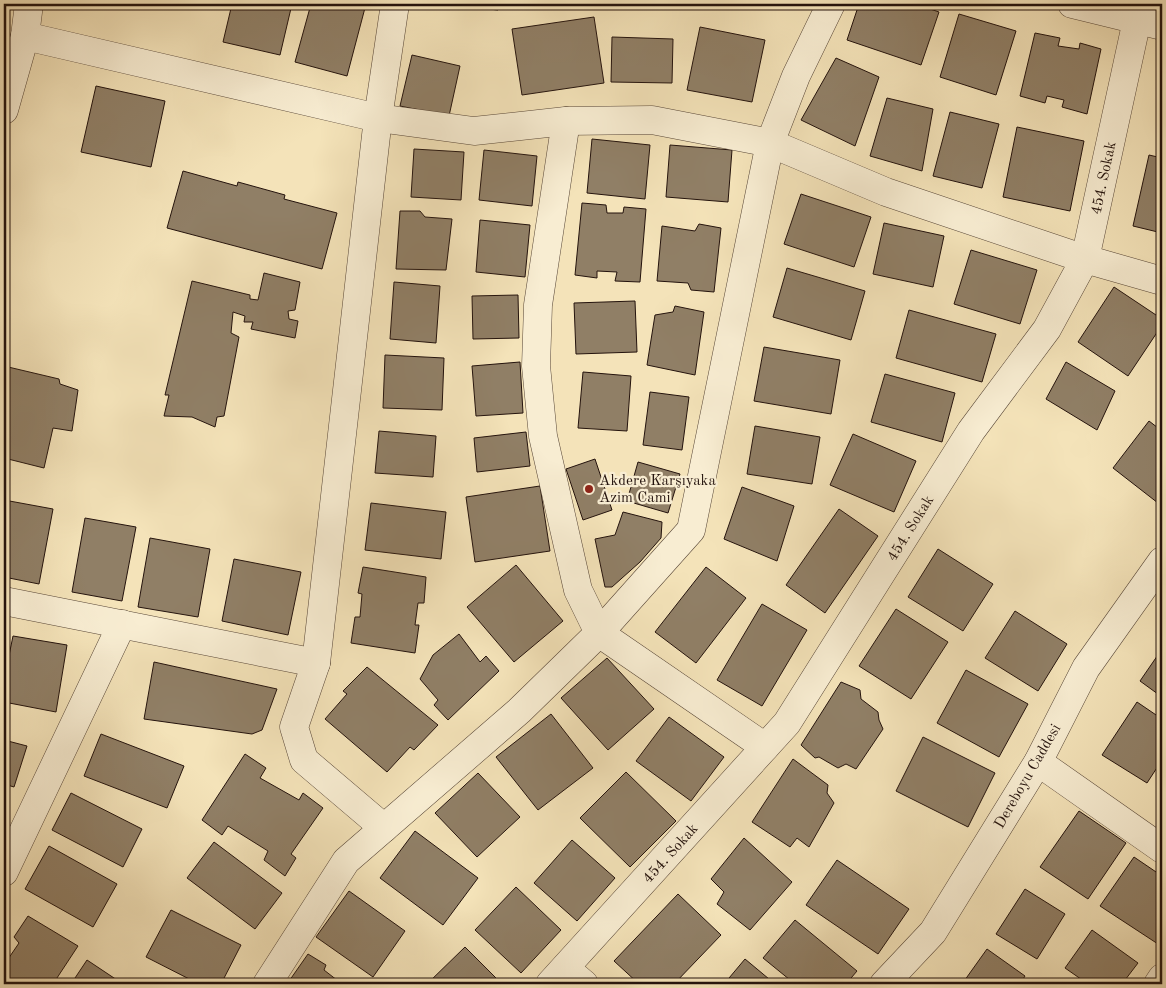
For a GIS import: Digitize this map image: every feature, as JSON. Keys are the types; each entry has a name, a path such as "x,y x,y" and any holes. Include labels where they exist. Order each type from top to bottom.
{"street":[{"path":"4,110 24,36 29,4"},
{"path":"384,828 304,760 294,727 316,664 378,118 395,4"},
{"path":"267,984 346,862 519,711 599,633 690,530 770,143 796,76 831,4"},
{"path":"1072,4 1146,16"},
{"name":"454. Sokak","path":"566,979 787,723 971,432 1047,329 1085,259 1146,16"},
{"path":"24,36 378,118 474,131 566,121 652,120 770,143 886,192 1085,259 1162,281"},
{"path":"566,121 538,305 536,366 543,436 578,590 599,633 765,747"},
{"name":"Dereboyu Caddesi","path":"884,984 933,932 1038,762 1086,668 1154,590 1162,561"},
{"path":"4,601 316,664"},
{"path":"4,872 122,624"},
{"path":"1038,762 1162,849"},
{"path":"1158,984 1162,978"}],"building":[{"path":"232,4 292,4 280,55 223,42"},
{"path":"311,4 366,4 347,76 295,62"},
{"path":"441,4 499,4 498,10"},
{"path":"725,4 788,4 788,9 725,9"},
{"path":"859,4 916,4 939,12 921,65 847,40"},
{"path":"959,14 1016,31 996,95 940,77"},
{"path":"594,17 604,83 522,95 512,29"},
{"path":"700,27 765,40 752,102 687,90"},
{"path":"1035,33 1060,38 1058,46 1079,49 1080,43 1101,49 1087,114 1062,107 1064,100 1047,96 1045,103 1020,96"},
{"path":"612,37 673,39 672,83 611,82"},
{"path":"412,55 460,66 449,116 400,106"},
{"path":"836,58 879,77 855,146 801,120"},
{"path":"96,86 165,101 151,167 81,152"},
{"path":"887,98 933,109 922,171 870,156"},
{"path":"950,112 999,124 982,188 933,176"},
{"path":"1017,127 1084,141 1070,211 1003,197"},
{"path":"592,139 650,145 645,199 587,193"},
{"path":"670,145 732,150 728,202 666,197"},
{"path":"414,149 464,152 461,200 411,197"},
{"path":"484,150 537,156 532,206 479,200"},
{"path":"1149,155 1162,158 1162,233 1133,226"},
{"path":"183,171 237,186 238,182 285,195 284,199 337,213 322,269 167,228"},
{"path":"801,194 871,217 854,267 784,244"},
{"path":"582,203 606,205 607,213 623,213 624,207 646,209 640,282 615,281 617,272 597,271 597,278 575,275"},
{"path":"400,211 420,211 425,217 452,219 446,270 396,269"},
{"path":"480,220 530,225 525,277 476,272"},
{"path":"884,223 944,236 933,287 873,274"},
{"path":"699,224 721,228 714,292 691,290 688,283 657,281 662,226 695,231"},
{"path":"971,250 1037,270 1020,324 954,304"},
{"path":"787,268 865,291 851,340 773,317"},
{"path":"264,273 300,282 295,310 288,311 289,319 298,321 295,338 251,329 253,322 244,322 245,316 233,312 231,333 239,337 224,416 217,417 215,427 192,417 164,416 169,395 165,395 192,281 250,295 250,299 258,300"},
{"path":"394,282 440,286 436,343 390,339"},
{"path":"1114,287 1162,319 1162,325 1128,376 1078,342"},
{"path":"518,295 519,338 473,339 472,296"},
{"path":"635,301 637,352 576,354 574,303"},
{"path":"675,306 704,312 695,375 647,365 655,315 673,312"},
{"path":"909,310 996,334 982,382 896,358"},
{"path":"764,347 840,360 831,414 754,401"},
{"path":"385,355 444,358 442,410 383,408"},
{"path":"520,362 523,413 476,416 472,366"},
{"path":"1066,362 1115,391 1097,430 1046,399"},
{"path":"4,366 59,379 60,384 78,390 72,431 53,428 44,468 4,458"},
{"path":"583,372 631,376 627,431 578,428"},
{"path":"885,374 955,393 942,442 871,422"},
{"path":"650,392 689,397 682,450 643,445"},
{"path":"1149,421 1162,431 1162,497 1158,503 1113,468"},
{"path":"755,426 820,437 812,484 747,474"},
{"path":"379,431 436,436 433,477 375,473"},
{"path":"526,432 530,466 477,472 474,438"},
{"path":"853,434 916,461 894,512 830,485"},
{"name":"Akdere Karşıyaka Azim Cami","path":"595,459 612,510 583,520 566,469"},
{"path":"638,462 680,474 668,513 627,501"},
{"path":"540,486 550,551 475,562 466,497"},
{"path":"742,487 794,506 777,561 724,539"},
{"path":"4,500 53,509 39,584 4,577"},
{"path":"371,503 446,512 441,559 365,550"},
{"path":"839,509 878,536 825,613 786,585"},
{"path":"623,512 662,522 661,538 640,562 612,587 605,587 595,539 615,535"},
{"path":"85,518 136,527 122,601 72,592"},
{"path":"150,538 210,549 198,617 138,607"},
{"path":"938,549 993,584 963,631 908,597"},
{"path":"234,559 301,572 288,635 222,621"},
{"path":"516,565 563,621 514,662 467,607"},
{"path":"363,567 426,577 424,603 418,603 415,625 419,625 415,653 351,643 355,617 360,617 362,594 358,593"},
{"path":"706,567 746,598 696,663 655,632"},
{"path":"762,604 807,630 762,706 717,680"},
{"path":"896,609 948,642 911,699 859,666"},
{"path":"1015,611 1067,644 1038,691 985,658"},
{"path":"459,634 480,662 486,656 499,671 448,720 434,705 438,700 420,679 433,655"},
{"path":"13,636 67,645 56,712 4,702 4,680"},
{"path":"1162,649 1162,697 1140,681"},
{"path":"607,658 654,709 608,750 561,698"},
{"path":"154,662 277,689 262,730 252,734 144,719"},
{"path":"367,667 438,725 414,750 410,747 387,772 325,719 347,694 343,691"},
{"path":"966,670 1028,704 999,757 937,723"},
{"path":"841,682 860,690 861,699 878,712 883,729 856,769 846,764 838,768 819,757 815,758 801,745"},
{"path":"1137,702 1162,719 1162,760 1147,783 1102,755"},
{"path":"551,714 593,768 538,810 496,757"},
{"path":"669,717 724,757 691,801 636,761"},
{"path":"101,734 184,766 167,808 84,776"},
{"path":"923,737 995,773 968,827 896,791"},
{"path":"4,740 27,746 14,787 4,784"},
{"path":"245,754 266,768 260,778 299,800 303,793 323,808 291,854 296,858 285,876 264,860 268,851 228,826 222,835 202,820"},
{"path":"793,759 828,785 827,793 834,803 809,847 797,838 790,847 752,822"},
{"path":"626,772 676,821 630,867 580,818"},
{"path":"478,773 520,817 477,857 435,813"},
{"path":"71,793 142,829 123,867 52,830"},
{"path":"1079,811 1126,843 1088,899 1040,867"},
{"path":"415,831 478,878 443,925 380,878"},
{"path":"744,838 792,882 750,930 717,904 724,892 711,879"},
{"path":"572,840 615,878 577,921 534,883"},
{"path":"214,842 282,893 255,929 187,878"},
{"path":"49,846 117,884 93,927 25,889"},
{"path":"1134,857 1162,876 1162,939 1158,944 1100,906"},
{"path":"837,860 909,909 878,954 806,905"},
{"path":"516,887 561,930 521,973 475,930"},
{"path":"1025,889 1065,914 1037,959 996,934"},
{"path":"349,891 405,931 373,977 316,937"},
{"path":"678,894 721,935 674,984 639,984 614,961"},
{"path":"171,910 241,945 221,984 199,984 146,957"},
{"path":"28,916 78,946 53,984 7,984 4,982 4,965 19,943 14,937"},
{"path":"795,920 857,971 846,984 795,984 763,958"},
{"path":"1092,930 1138,963 1122,984 1088,984 1065,968"},
{"path":"465,947 502,984 427,984"},
{"path":"987,949 1025,976 1020,984 962,984"},
{"path":"308,954 326,965 324,970 342,984 287,984"},
{"path":"745,959 775,984 724,984"},
{"path":"87,960 123,984 71,984"}],"place":[{"name":"Akdere Karşıyaka Azim Cami","path":"589,489"}]}
